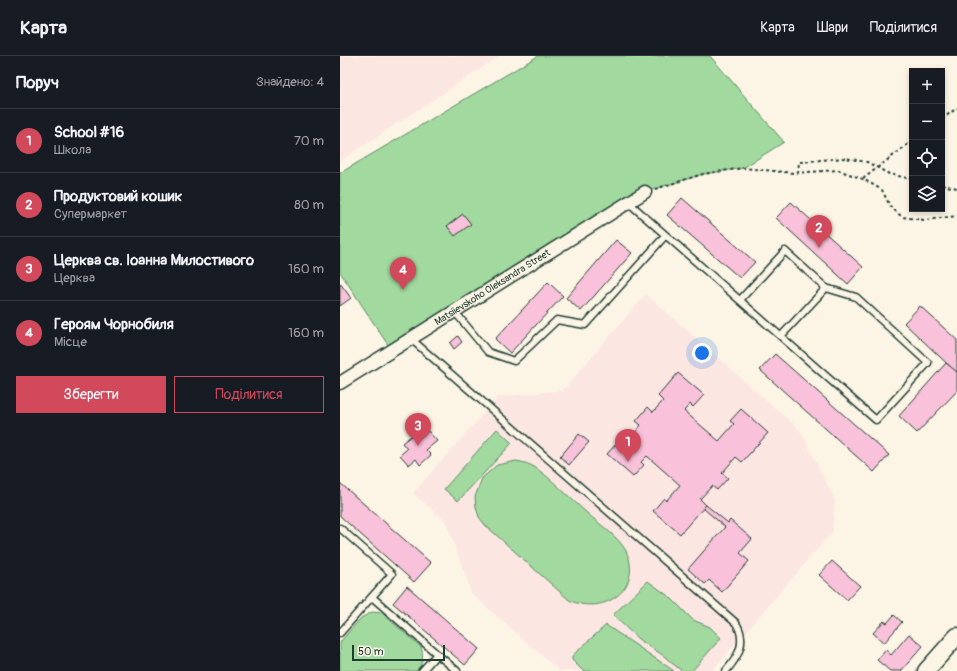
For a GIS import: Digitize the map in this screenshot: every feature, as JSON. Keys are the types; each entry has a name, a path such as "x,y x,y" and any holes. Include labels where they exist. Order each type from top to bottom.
{"street":[{"name":"Matsiievskoho Oleksandra Street","path":"340,382 455,312 645,192"},
{"path":"926,671 955,642"}],"lane":[{"path":"628,202 876,420 928,363 856,297 826,288 785,251 740,300"},
{"path":"455,312 488,352 514,361 557,320 585,326 665,236"},
{"path":"782,336 826,288"},
{"path":"411,339 736,623 742,632 742,641 738,653 726,671"},
{"path":"340,528 392,574 340,633"},
{"path":"372,597 457,671"},
{"path":"422,671 437,654"}],"path":[{"path":"945,117 957,108"},
{"path":"863,178 909,143"},
{"path":"798,173 799,162 845,158 867,162 889,174 909,178"},
{"path":"645,192 703,174 743,168 798,173 838,170 863,178 882,190 890,206 902,217 924,220 957,216"},
{"path":"945,186 957,188"}],"shaded area":[{"path":"340,56 500,56 340,161"},
{"path":"646,294 800,430 835,500 833,531 712,671 559,671 472,594 446,522 413,493 498,397 563,390"}],"green space":[{"path":"538,56 710,56 784,142 743,168 703,174 645,192 392,351 340,272 340,173"},
{"path":"497,429 512,443 458,501 444,489"},
{"path":"516,461 531,465 543,473 613,535 623,546 630,564 630,577 625,587 617,596 607,602 595,605 582,604 569,600 485,525 479,517 475,497 482,478 497,465"},
{"path":"648,581 671,598 693,620 710,627 721,638 692,671 682,671 664,656 638,639 613,615"},
{"path":"372,612 382,613 421,647 422,660 416,671 340,671 340,642 361,618"},
{"path":"606,625 674,671 583,671 572,660 572,656"}],"building":[{"path":"682,198 755,262 740,278 667,215"},
{"path":"791,202 863,267 848,284 776,218"},
{"path":"463,214 471,224 455,236 447,226"},
{"path":"616,240 632,253 581,311 566,298"},
{"path":"548,282 563,296 510,353 495,339"},
{"path":"340,283 351,298 340,306"},
{"path":"920,306 957,340 957,373 904,323"},
{"path":"458,336 462,342 454,349 450,343"},
{"path":"775,354 889,455 874,472 760,370"},
{"path":"946,363 957,372 957,391 917,433 899,416"},
{"path":"678,373 704,395 693,407 690,404 684,411 719,441 734,424 730,421 741,409 768,433 742,462 736,457 722,473 728,478 717,490 712,486 700,499 706,505 680,534 653,511 664,498 666,501 680,485 647,456 641,462 644,465 633,477 607,454 628,431 633,435 641,425 636,421 648,407 653,412 663,401 658,396"},
{"path":"428,431 437,441 426,450 431,455 420,465 416,459 409,465 400,455 407,449 402,443 412,435 417,440"},
{"path":"579,434 589,442 569,465 560,457"},
{"path":"340,483 431,563 414,582 340,516"},
{"path":"706,505 728,523 730,520 752,539 740,553 749,561 722,592 709,580 705,584 688,569 725,527 703,508"},
{"path":"832,561 860,586 847,600 819,575"},
{"path":"407,586 479,649 465,665 393,603"},
{"path":"894,615 902,622 884,643 873,633 884,621 887,623"},
{"path":"909,634 923,646 901,671 890,671 877,660 886,650 891,655"}],"place":[{"name":"Продуктовий кошик","path":"819,248"},
{"name":"Героям Чорнобиля","path":"403,290"},
{"name":"Церква св. Іоанна Милостивого","path":"418,446"},
{"name":"School #16","path":"628,462"}]}
